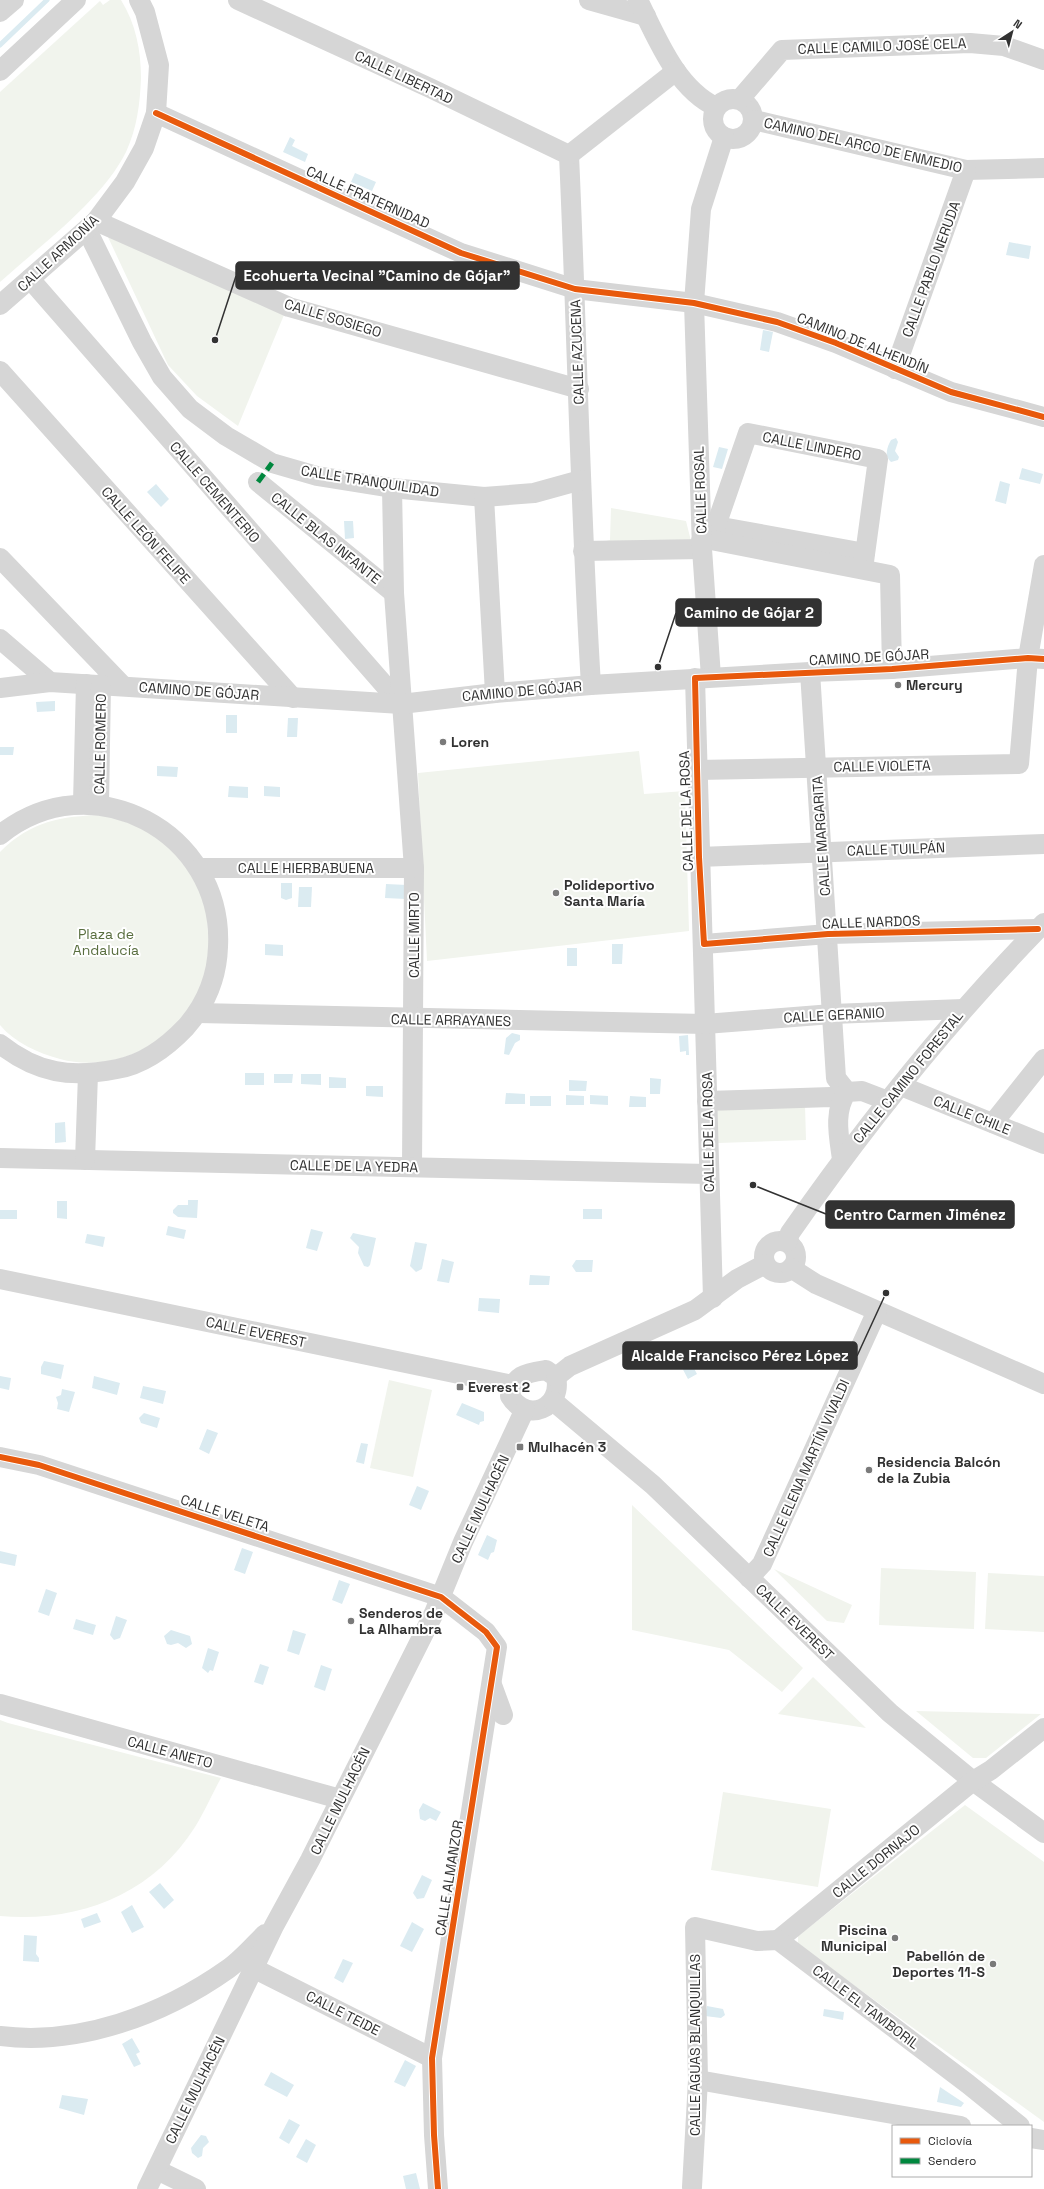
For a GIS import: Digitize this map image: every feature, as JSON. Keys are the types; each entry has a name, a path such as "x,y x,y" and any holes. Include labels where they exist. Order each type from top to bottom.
{"street":[{"path":"0,12 14,0"},
{"path":"0,71 76,0"},
{"path":"139,0 145,12 159,65 156,113"},
{"name":"CALLE LIBERTAD","path":"238,0 430,88 569,155"},
{"path":"588,0 642,8 676,71 701,100 716,107"},
{"name":"CALLE CAMILO JOSÉ CELA","path":"740,99 782,50 970,43 1004,46 1044,60"},
{"path":"569,155 676,71"},
{"path":"727,99 740,99 752,110 754,120 751,130 741,138 733,140 724,137 717,132 713,121 716,107 727,99"},
{"name":"CALLE ARMONÍA","path":"0,305 92,226 125,182 144,148 156,113"},
{"name":"CALLE FRATERNIDAD","path":"156,113 462,253 575,289"},
{"name":"CAMINO DEL ARCO DE ENMEDIO","path":"754,120 966,170 1044,168"},
{"name":"CALLE ROSAL","path":"703,678 707,539 694,303 701,209 724,137"},
{"name":"CALLE AZUCENA","path":"569,155 579,389 583,551 591,685"},
{"name":"CALLE PABLO NERUDA","path":"895,368 966,170"},
{"name":"CALLE SOSIEGO","path":"92,226 289,307 579,389"},
{"name":"CALLE TRANQUILIDAD","path":"92,226 142,342 162,377 190,409 226,436 272,464 317,476 392,488 484,497 534,493 581,480"},
{"name":"CALLE CEMENTERIO","path":"30,279 401,704"},
{"name":"CAMINO DE ALHENDÍN","path":"575,289 694,303 777,322 836,343 951,392 1044,417"},
{"name":"CALLE LEÓN FELIPE","path":"0,371 292,698"},
{"name":"CALLE LINDERO","path":"707,539 748,434 878,459 864,561"},
{"name":"CALLE BLAS INFANTE","path":"258,482 394,593"},
{"name":"CALLE BLAS INFANTE","path":"392,488 394,593 401,704"},
{"path":"484,497 495,693"},
{"path":"583,551 707,539 864,561 890,575 892,669"},
{"path":"0,558 122,685"},
{"path":"1036,659 1044,565"},
{"path":"0,639 50,682"},
{"name":"CAMINO DE GÓJAR","path":"0,688 50,682 122,685 292,698 401,704 495,693 591,685 810,672 892,669 1036,659"},
{"name":"CALLE VIOLETA","path":"697,770 1019,764 1036,659"},
{"name":"CALLE MARGARITA","path":"810,672 815,767 828,934 836,1078 844,1096"},
{"name":"CALLE DE LA ROSA","path":"703,678 697,770 699,857 704,944 708,1174 713,1298"},
{"name":"CALLE ROMERO","path":"91,804 94,684"},
{"name":"CALLE MIRTO","path":"401,704 414,868 412,1167"},
{"path":"0,835 11,826 36,813 91,804 138,816 162,829 182,847 199,868 213,898 219,930 218,963 208,994 198,1013 169,1045 131,1066 88,1074 61,1072 35,1065 11,1052 0,1044"},
{"name":"CALLE TUILPÁN","path":"699,857 1044,844"},
{"name":"CALLE HIERBABUENA","path":"199,868 414,868"},
{"name":"CALLE NARDOS","path":"704,944 828,934 1041,926"},
{"name":"CALLE CAMINO FORESTAL","path":"787,1242 790,1233 859,1137 963,1009 1041,926"},
{"name":"CALLE GERANIO","path":"705,1024 832,1014 963,1009"},
{"name":"CALLE ARRAYANES","path":"198,1013 414,1019 705,1024"},
{"path":"993,1123 1044,1059"},
{"path":"84,1160 88,1074"},
{"name":"CALLE CHILE","path":"901,1086 1044,1144"},
{"path":"707,1101 831,1097 844,1096 862,1091 888,1101"},
{"path":"842,1159 838,1114 844,1096"},
{"path":"839,1128 859,1137"},
{"name":"CALLE DE LA YEDRA","path":"0,1158 708,1174"},
{"path":"777,1240 787,1242 795,1249 795,1264 787,1272 777,1273 768,1268 765,1264 764,1254 768,1245 777,1240"},
{"path":"556,1377 570,1366 695,1310 737,1279 765,1264"},
{"path":"792,1268 816,1284 1044,1384"},
{"name":"CALLE EVEREST","path":"0,1279 512,1385"},
{"name":"CALLE ELENA MARTÍN VIVALDI","path":"749,1578 762,1564 877,1311"},
{"path":"546,1370 556,1377 558,1387 553,1401 547,1406 536,1410 524,1409 515,1404 510,1396 512,1385 520,1376 531,1372 546,1370"},
{"name":"CALLE EVEREST","path":"553,1401 653,1484 890,1712 973,1781 1044,1834"},
{"name":"CALLE MULHACÉN","path":"147,2189 253,1968 310,1860 441,1597 463,1542 524,1409"},
{"name":"CALLE VELETA","path":"0,1457 39,1465 441,1597"},
{"name":"CALLE ALMANZOR","path":"438,2189 434,2135 432,2058 497,1647 486,1632 441,1597"},
{"path":"492,1683 503,1715"},
{"name":"CALLE ANETO","path":"0,1704 340,1799"},
{"name":"CALLE DORNAJO","path":"778,1940 973,1781 991,1770 1044,1728"},
{"path":"0,2036 46,2039 72,2036 106,2028 146,2014 187,1994 228,1969 274,1926"},
{"name":"CALLE AGUAS BLANQUILLAS","path":"692,2187 698,2080 695,1927 757,1941 778,1940"},
{"name":"CALLE EL TAMBORIL","path":"778,1940 968,2084 1019,2125"},
{"name":"CALLE TEIDE","path":"253,1968 432,2058"},
{"path":"698,2080 955,2125"},
{"path":"157,2170 196,2189"}],"green space":[{"path":"110,0 121,0 134,28 139,48 141,78 140,97 130,143 116,170 86,205 69,222 0,282 0,92 100,1 103,5"},
{"path":"107,235 284,315 238,426 197,396 168,365"},
{"path":"611,508 686,521 692,545 598,543 610,540"},
{"name":"Polideportivo Santa María","path":"639,751 644,794 685,791 689,931 427,961 418,773"},
{"name":"Plaza de Andalucía","path":"103,815 135,825 157,836 164,841 187,865 197,879 204,894 211,960 204,985 192,1007 176,1026 156,1042 134,1054 110,1061 85,1063 60,1059 43,1054 20,1042 0,1025 0,852 23,833 47,822 74,817"},
{"path":"805,1105 806,1140 718,1143 717,1108"},
{"path":"389,1380 432,1390 413,1477 370,1468"},
{"path":"632,1505 803,1668 782,1692 729,1650 632,1630"},
{"path":"881,1568 976,1572 974,1629 879,1625"},
{"path":"774,1569 852,1605 844,1623 827,1621"},
{"path":"988,1573 1044,1576 1044,1632 985,1629"},
{"path":"813,1677 866,1728 778,1714"},
{"path":"916,1711 1041,1714 986,1758 973,1758"},
{"path":"0,1720 221,1778 195,1827 177,1851 157,1871 135,1887 111,1900 85,1909 57,1915 29,1917 0,1916"},
{"path":"723,1792 831,1809 818,1887 711,1870"},
{"path":"965,1805 1044,1862 1044,2122 798,1945 798,1936"}],"shaded area":[{"path":"290,137 295,140 292,146 308,154 305,162 283,152"},
{"path":"355,173 376,182 372,191 351,182"},
{"path":"1009,242 1031,246 1029,259 1006,255"},
{"path":"763,330 773,332 769,352 760,350"},
{"path":"896,438 898,442 895,451 899,457 898,460 891,462 887,457 887,448 891,440"},
{"path":"719,447 728,449 722,469 713,467"},
{"path":"1022,468 1043,474 1040,484 1019,479"},
{"path":"1000,481 1010,484 1006,504 995,501"},
{"path":"156,484 169,499 161,507 147,492"},
{"path":"344,521 353,521 354,538 345,539"},
{"path":"55,701 55,711 37,712 36,702"},
{"path":"226,715 237,715 237,733 226,733"},
{"path":"288,718 298,718 297,737 287,737"},
{"path":"0,747 14,747 13,755 0,755"},
{"path":"157,766 178,767 177,777 157,776"},
{"path":"229,786 248,787 248,798 228,797"},
{"path":"264,786 280,787 280,797 264,796"},
{"path":"281,883 292,883 292,898 286,900 281,898"},
{"path":"386,884 407,885 406,899 385,898"},
{"path":"299,887 312,887 311,907 298,907"},
{"path":"265,944 283,945 283,956 265,955"},
{"path":"612,944 623,944 622,964 612,964"},
{"path":"567,948 577,948 577,966 567,966"},
{"path":"512,1033 520,1035 520,1040 515,1043 509,1055 504,1054 506,1038"},
{"path":"688,1035 689,1055 686,1055 686,1051 680,1052 679,1036"},
{"path":"245,1073 264,1073 264,1085 245,1085"},
{"path":"274,1074 293,1074 292,1083 274,1083"},
{"path":"301,1074 321,1074 321,1085 301,1084"},
{"path":"329,1077 346,1078 346,1088 329,1088"},
{"path":"650,1078 661,1079 660,1094 650,1094"},
{"path":"569,1080 587,1081 586,1091 569,1091"},
{"path":"366,1086 383,1086 383,1097 366,1096"},
{"path":"506,1093 525,1094 525,1104 505,1104"},
{"path":"566,1095 584,1096 584,1105 566,1105"},
{"path":"590,1095 608,1096 608,1105 590,1104"},
{"path":"530,1096 551,1096 551,1106 530,1106"},
{"path":"630,1096 646,1097 646,1107 629,1107"},
{"path":"65,1122 66,1142 55,1143 55,1123"},
{"path":"188,1200 198,1200 197,1218 178,1217 173,1213 173,1210 178,1205 188,1205"},
{"path":"57,1201 67,1201 67,1219 57,1218"},
{"path":"583,1209 602,1209 602,1219 583,1219"},
{"path":"0,1210 17,1210 17,1219 0,1219"},
{"path":"168,1226 186,1230 184,1239 166,1235"},
{"path":"311,1229 323,1232 317,1251 306,1248"},
{"path":"353,1233 376,1238 370,1265 368,1267 364,1266 358,1253 359,1247 350,1238"},
{"path":"87,1234 105,1237 103,1247 85,1243"},
{"path":"415,1242 427,1244 422,1269 416,1272 410,1266"},
{"path":"442,1259 454,1262 449,1283 437,1281"},
{"path":"576,1260 593,1260 592,1272 576,1272 572,1266"},
{"path":"530,1275 550,1276 549,1285 529,1285"},
{"path":"479,1298 500,1299 499,1313 478,1311"},
{"path":"685,1358 689,1359 697,1374 688,1379 680,1364"},
{"path":"44,1361 64,1365 61,1379 41,1374 41,1367"},
{"path":"0,1376 11,1378 9,1390 0,1388"},
{"path":"94,1376 120,1383 117,1395 92,1388"},
{"path":"143,1386 166,1391 163,1404 140,1398"},
{"path":"62,1389 75,1392 69,1412 57,1409 58,1403 56,1397 61,1395"},
{"path":"462,1403 484,1412 484,1421 480,1422 479,1425 456,1415"},
{"path":"144,1413 160,1418 157,1428 141,1423 139,1418"},
{"path":"207,1429 218,1433 209,1454 199,1449"},
{"path":"361,1443 368,1444 364,1464 356,1462"},
{"path":"417,1486 429,1491 421,1510 409,1505"},
{"path":"487,1535 497,1540 494,1552 491,1553 488,1560 478,1555"},
{"path":"242,1548 253,1552 245,1574 234,1570"},
{"path":"0,1551 17,1555 15,1566 0,1563"},
{"path":"339,1580 350,1584 342,1604 332,1600"},
{"path":"46,1589 57,1593 49,1616 38,1612"},
{"path":"116,1616 127,1620 120,1638 114,1640 110,1635"},
{"path":"76,1619 96,1625 93,1635 73,1629"},
{"path":"171,1630 190,1636 192,1644 186,1648 178,1643 171,1645 167,1644 164,1636"},
{"path":"293,1630 306,1634 299,1655 287,1651"},
{"path":"208,1648 219,1652 213,1671 210,1670 208,1673 202,1668"},
{"path":"260,1664 269,1667 263,1685 254,1682"},
{"path":"321,1665 332,1669 325,1691 314,1687"},
{"path":"423,1803 441,1812 436,1821 430,1818 425,1821 420,1819 419,1810"},
{"path":"422,1875 432,1880 424,1898 417,1899 413,1893"},
{"path":"160,1883 174,1900 164,1909 149,1892"},
{"path":"132,1905 144,1927 132,1933 121,1912"},
{"path":"97,1913 101,1922 84,1928 81,1919"},
{"path":"412,1922 424,1929 412,1952 400,1946"},
{"path":"24,1935 37,1936 36,1954 39,1958 39,1962 23,1961"},
{"path":"343,1959 353,1963 343,1983 334,1978"},
{"path":"707,2006 723,2009 725,2015 721,2018 705,2016"},
{"path":"824,2009 844,2012 843,2020 823,2016"},
{"path":"132,2038 140,2052 136,2054 141,2064 134,2067 122,2044"},
{"path":"405,2060 416,2066 405,2087 394,2082"},
{"path":"271,2072 294,2085 287,2097 264,2085"},
{"path":"940,2087 964,2103 961,2107 937,2102"},
{"path":"62,2095 88,2099 84,2115 59,2108"},
{"path":"289,2119 300,2125 289,2144 279,2138"},
{"path":"201,2135 206,2136 209,2142 203,2148 202,2156 198,2158 192,2153 191,2148"},
{"path":"306,2139 316,2145 307,2163 296,2157"},
{"path":"416,2173 420,2189 406,2189 403,2176"}],"waterway":[{"path":"0,45 47,0"}],"marked path":[{"path":"258,482 272,463"}],"cycle path":[{"path":"156,113 461,253 575,289 694,303 777,322 836,343 951,392 1044,417"},
{"path":"1038,929 828,934 704,944 699,857 695,678 892,669 1028,658 1044,659"},
{"path":"0,1457 39,1465 441,1597 486,1632 497,1647 432,2058 434,2135 438,2189"}],"place":[{"name":"Ecohuerta Vecinal \"Camino de Gójar\"","path":"215,340"},
{"name":"Camino de Gójar 2","path":"658,667"},
{"name":"Mercury","path":"898,685"},
{"name":"Loren","path":"443,742"},
{"name":"Polideportivo Santa María","path":"556,893"},
{"name":"Centro Carmen Jiménez","path":"753,1185"},
{"name":"Alcalde Francisco Pérez López","path":"886,1293"},
{"name":"Everest 2","path":"460,1387"},
{"name":"Mulhacén 3","path":"520,1447"},
{"name":"Residencia Balcón de la Zubia","path":"869,1470"},
{"name":"Senderos de La Alhambra","path":"351,1621"},
{"name":"Piscina Municipal","path":"895,1938"},
{"name":"Pabellón de Deportes 11-S","path":"993,1964"}]}
